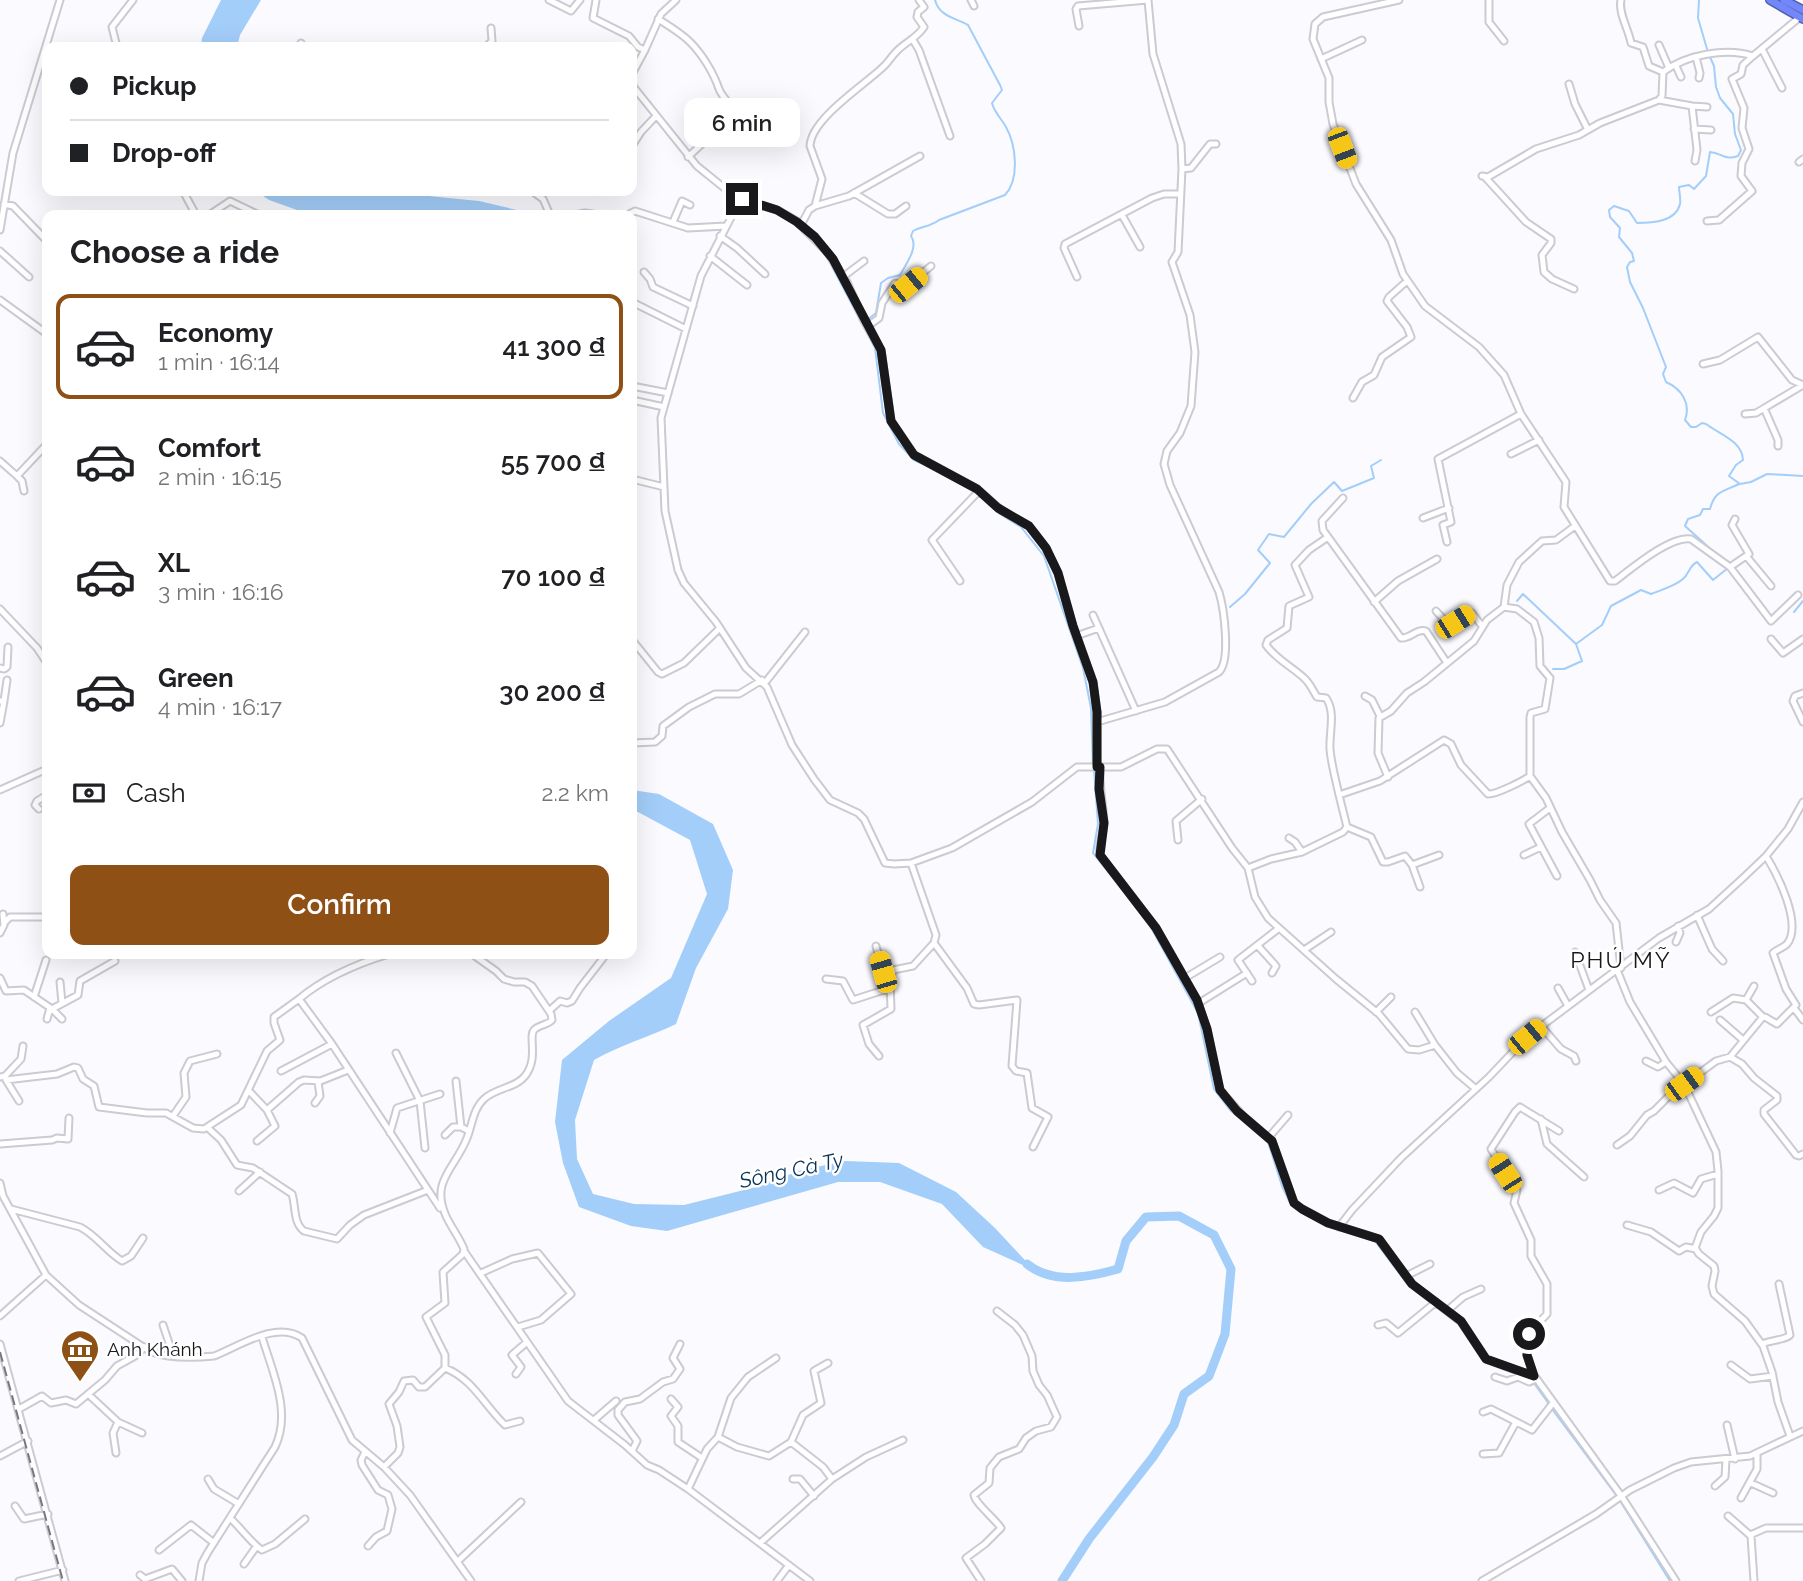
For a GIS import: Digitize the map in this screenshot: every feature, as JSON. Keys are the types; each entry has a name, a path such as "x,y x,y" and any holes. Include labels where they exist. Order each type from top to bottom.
{"highway":[{"path":"1770,0 1802,15"},
{"path":"1784,0 1802,15"}],"street":[{"path":"47,42 60,0"},
{"path":"116,42 112,29 133,0"},
{"path":"549,0 570,10 580,0"},
{"path":"596,0 593,18 629,36 634,42"},
{"path":"637,65 658,19 676,0"},
{"path":"815,206 822,179 809,143 817,127 924,27 917,17 924,7 919,0"},
{"path":"1079,26 1076,9 1078,6 1148,0 1153,54 1181,144 1178,252 1172,262 1193,329 1195,352 1191,406 1180,433 1167,451 1164,464 1170,485 1219,592 1223,608 1225,659 1219,672 1165,702 1097,722"},
{"path":"1399,0 1367,3 1318,20 1312,33 1330,81 1331,116 1348,166 1391,240 1398,263 1408,281 1429,311 1479,347 1506,379 1521,415 1566,482 1563,505 1611,582 1656,551 1685,538 1730,567 1771,621 1798,595"},
{"path":"1489,0 1489,22 1504,41"},
{"path":"1621,0 1620,6 1630,32 1631,43 1643,47 1651,67 1670,68 1696,57 1719,52 1753,56"},
{"path":"1707,221 1719,220 1752,191 1741,176 1742,163 1749,149 1742,128 1744,108 1732,79 1741,74 1743,65 1802,15"},
{"path":"658,19 689,40 701,54 712,76 719,81 721,92 736,112 688,157"},
{"path":"491,28 491,42"},
{"path":"913,40 950,136"},
{"path":"1321,59 1362,40"},
{"path":"637,46 645,50"},
{"path":"1659,46 1670,68 1681,77"},
{"path":"1762,49 1782,88"},
{"path":"1696,57 1699,78"},
{"path":"0,230 13,153 42,59"},
{"path":"1659,100 1670,68"},
{"path":"1569,84 1588,130"},
{"path":"637,91 688,157 721,186 739,201 780,211 801,225 828,253 844,276 882,353 889,412 895,428 915,456 1029,526 1046,548 1058,573 1076,636 1093,682 1099,789 1104,823 1100,855 1156,928 1199,1003 1222,1094 1244,1117 1269,1137 1294,1203 1310,1214 1339,1227 1379,1239 1406,1276 1434,1304 1448,1310 1461,1321 1486,1359 1534,1379"},
{"path":"1574,289 1552,279 1544,272 1542,255 1551,239 1526,222 1483,177 1536,149 1659,100 1707,107"},
{"path":"1692,106 1697,150 1695,161"},
{"path":"637,138 656,116"},
{"path":"1694,129 1711,130"},
{"path":"1182,169 1191,168 1207,147 1216,144"},
{"path":"801,225 809,210 815,206 854,193 920,156"},
{"path":"854,193 888,214 895,214 906,206"},
{"path":"1077,277 1064,248 1065,244 1159,195 1180,194"},
{"path":"538,196 548,210"},
{"path":"216,210 230,201 249,210"},
{"path":"673,222 682,201 690,205"},
{"path":"739,201 710,256 692,306 664,407 660,425 666,514 679,575 720,628 746,668 763,682 781,716 792,745 828,797 864,819 886,863 911,863 952,848 1032,803 1077,767 1124,767 1157,749 1167,749 1248,868 1257,902 1278,929 1376,1012 1408,1049 1419,1050 1435,1045"},
{"path":"2,209 13,206 42,236"},
{"path":"637,212 690,228 726,226"},
{"path":"1122,215 1140,247"},
{"path":"720,236 765,274"},
{"path":"0,251 29,277"},
{"path":"710,256 747,285"},
{"path":"844,276 864,261"},
{"path":"868,326 879,318 882,303 895,283 905,287 931,266"},
{"path":"645,272 653,288 692,306"},
{"path":"1353,398 1362,382 1374,375 1382,357 1410,339 1411,333 1387,301 1408,281"},
{"path":"0,300 42,330"},
{"path":"637,304 686,329"},
{"path":"1703,364 1718,360 1758,337 1792,380 1803,385"},
{"path":"1745,414 1753,414 1803,385"},
{"path":"637,387 668,393"},
{"path":"637,401 664,407"},
{"path":"1764,408 1778,446"},
{"path":"1447,542 1443,525 1451,522 1438,459 1521,415"},
{"path":"1511,454 1539,440"},
{"path":"17,476 42,449"},
{"path":"0,461 21,480 24,491"},
{"path":"637,480 664,487"},
{"path":"960,581 932,540 977,493"},
{"path":"1343,498 1322,521 1322,528 1401,638 1426,631 1447,663"},
{"path":"1423,518 1449,508"},
{"path":"1735,519 1732,526 1747,549 1748,557 1771,586"},
{"path":"1380,716 1391,711 1407,693 1474,640 1482,626 1504,607 1507,585 1519,562 1542,541 1556,540 1575,526"},
{"path":"1328,537 1309,550 1295,565 1310,597 1289,606 1287,628 1268,640 1266,645 1280,662 1288,664 1304,678 1316,696 1329,701 1330,753 1348,827"},
{"path":"1730,567 1748,557"},
{"path":"1374,602 1398,581 1437,559"},
{"path":"1504,607 1517,609 1534,622 1539,638 1540,666 1549,678 1545,709 1531,713 1530,717 1530,776 1545,797 1600,900 1616,924 1619,969 1630,1002 1666,1062 1684,1084 1714,1149 1718,1174 1718,1208 1701,1231 1696,1249"},
{"path":"0,609 42,654"},
{"path":"1436,611 1448,624 1472,613 1482,626"},
{"path":"1093,615 1136,711"},
{"path":"637,646 662,674 684,663 720,628"},
{"path":"1076,636 1099,628"},
{"path":"637,743 655,741 662,736 663,726 689,707 717,693 741,693 763,682 805,632"},
{"path":"1771,639 1783,653 1803,639"},
{"path":"0,668 7,667 8,647"},
{"path":"0,723 7,680"},
{"path":"1803,693 1795,696 1794,701 1803,722"},
{"path":"1364,696 1372,700 1380,716 1378,753 1388,777"},
{"path":"1339,794 1388,777 1444,740 1451,744 1464,768 1488,794 1494,795 1530,776"},
{"path":"0,790 42,771"},
{"path":"39,809 37,801 42,798"},
{"path":"1178,840 1176,821 1202,799"},
{"path":"1339,1227 1401,1158 1518,1045 1659,938 1713,905 1766,856 1788,829 1803,802"},
{"path":"1550,808 1529,824 1557,876"},
{"path":"1248,868 1302,852 1348,827"},
{"path":"1348,827 1371,837 1383,862 1403,855 1412,865 1420,887"},
{"path":"1289,838 1302,852"},
{"path":"1524,855 1541,848"},
{"path":"1412,865 1439,855"},
{"path":"1711,1012 1733,998 1746,1000 1763,1017 1777,1024 1794,1009 1795,1000 1786,989 1773,953 1789,941 1794,919 1785,888 1766,856"},
{"path":"879,1056 869,1044 863,1026 892,1008 890,985 894,969 911,967 934,943 936,928 911,863"},
{"path":"2,914 4,923"},
{"path":"1698,915 1712,950 1723,961"},
{"path":"0,933 10,917 42,917"},
{"path":"1676,942 1680,933 1678,926"},
{"path":"1252,981 1238,960 1278,929"},
{"path":"1304,950 1331,932"},
{"path":"934,943 967,988 974,1004 1017,1000 1012,1066 1016,1071 1027,1073 1032,1108 1048,1117 1033,1147"},
{"path":"876,946 890,985"},
{"path":"1258,946 1276,966 1272,973"},
{"path":"1575,952 1589,990"},
{"path":"1185,978 1220,957"},
{"path":"4,1078 57,1074 74,1067 78,1068 83,1079 94,1086 99,1107 173,1116 193,1128 208,1128 238,1108 267,1051 280,1040 273,1018 327,978 371,959"},
{"path":"446,1217 439,1190 482,1101 525,1076 534,1061 533,1032 551,1022 549,1011 529,984 504,979 479,959"},
{"path":"549,1011 560,1001 572,1001 602,959"},
{"path":"34,997 46,960"},
{"path":"47,1019 51,1009 79,995 80,981 115,961"},
{"path":"1199,1003 1247,973"},
{"path":"0,978 6,991 24,990 62,1019"},
{"path":"826,979 843,981 853,1000 890,985"},
{"path":"60,982 62,1003"},
{"path":"1746,1000 1754,986"},
{"path":"1558,988 1567,1006"},
{"path":"1376,1012 1391,997"},
{"path":"299,999 446,1217 464,1246 464,1251 563,1395 647,1465 688,1489 810,1581"},
{"path":"1794,1009 1803,1020"},
{"path":"1415,1012 1435,1045 1457,1073 1476,1088"},
{"path":"1618,1145 1630,1136 1647,1115 1684,1084 1718,1060 1730,1057 1763,1017"},
{"path":"1720,1020 1743,1040"},
{"path":"1541,1026 1561,1049 1574,1056 1576,1061"},
{"path":"281,1071 331,1044"},
{"path":"4,1078 21,1059 23,1046"},
{"path":"396,1053 420,1101 425,1148"},
{"path":"173,1116 186,1097 184,1073 190,1061 217,1054"},
{"path":"1730,1057 1742,1064 1756,1080 1777,1096 1777,1100 1764,1110 1764,1114 1796,1155 1803,1154"},
{"path":"1646,1061 1658,1067 1666,1062"},
{"path":"267,1110 299,1082 320,1081 348,1070"},
{"path":"4,1078 19,1101"},
{"path":"315,1103 320,1098 317,1085 320,1081"},
{"path":"456,1081 461,1127"},
{"path":"249,1091 267,1110 275,1126 257,1141"},
{"path":"390,1133 400,1106 440,1094"},
{"path":"1559,1131 1519,1108 1491,1149 1517,1190 1514,1203 1531,1240 1531,1256 1547,1284 1547,1314 1529,1334 1527,1355 1534,1379 1676,1581"},
{"path":"1269,1137 1288,1115"},
{"path":"0,1144 68,1139 69,1118"},
{"path":"380,1118 394,1119"},
{"path":"1541,1119 1547,1144 1584,1177"},
{"path":"445,1135 450,1128 461,1127 469,1131"},
{"path":"208,1128 221,1140 237,1165 248,1166 260,1172 292,1194 300,1229 337,1239 364,1215 428,1190"},
{"path":"239,1191 260,1172"},
{"path":"1659,1190 1674,1183 1693,1193 1701,1179 1718,1174"},
{"path":"0,1183 1,1193 46,1275 79,1305 156,1353 214,1356 262,1337 285,1332 302,1338 350,1437 384,1467 421,1507 471,1581"},
{"path":"11,1209 41,1219 80,1227 122,1261 131,1256 143,1238"},
{"path":"1627,1225 1651,1232 1679,1251 1686,1247 1696,1249 1714,1266 1714,1294 1741,1317 1762,1344 1790,1436"},
{"path":"384,1467 398,1453 400,1447 397,1426 388,1407 390,1399 399,1392 404,1381 413,1380 419,1387 425,1387 445,1368 445,1355 426,1317 445,1303 443,1272 464,1251"},
{"path":"481,1273 512,1259 538,1253 571,1294 541,1320 518,1327"},
{"path":"1406,1276 1430,1264"},
{"path":"0,1315 46,1275"},
{"path":"1762,1344 1790,1335 1779,1284"},
{"path":"1448,1310 1463,1297 1481,1289"},
{"path":"1378,1325 1386,1323 1398,1333 1434,1304"},
{"path":"981,1581 965,1558 1001,1528 986,1509 978,1505 974,1495 989,1483 990,1468 999,1457 1019,1449 1036,1431 1051,1427 1057,1417 1039,1385 1032,1356 1023,1335 997,1311"},
{"path":"163,1325 173,1355"},
{"path":"199,1581 202,1563 275,1447 280,1432 282,1417 279,1393 262,1337"},
{"path":"516,1374 521,1367 512,1355 527,1342"},
{"path":"632,1451 637,1441 618,1415 618,1410 625,1402 642,1398 663,1381 673,1379 680,1369 673,1358 680,1343"},
{"path":"0,1344 65,1581"},
{"path":"19,1409 42,1396 51,1404 66,1400 76,1404 117,1366 145,1347"},
{"path":"688,1489 708,1447 718,1437 731,1398 748,1377 776,1358"},
{"path":"718,1437 737,1447 769,1456 791,1442 803,1415 821,1403 814,1371 828,1363"},
{"path":"1731,1365 1750,1379 1773,1376"},
{"path":"445,1368 460,1374 474,1387 505,1426 520,1421"},
{"path":"1495,1377 1506,1381 1518,1377 1534,1379"},
{"path":"88,1394 118,1422 142,1433"},
{"path":"671,1399 678,1407 671,1416 678,1426 678,1443 702,1458"},
{"path":"594,1420 616,1401"},
{"path":"1483,1412 1491,1409 1534,1429 1553,1403"},
{"path":"116,1453 113,1433 118,1422"},
{"path":"1483,1454 1500,1452 1516,1422"},
{"path":"1727,1424 1735,1459"},
{"path":"1482,1581 1639,1485 1682,1464 1757,1454 1803,1431"},
{"path":"760,1543 832,1479 866,1457 903,1440"},
{"path":"0,1456 28,1441"},
{"path":"791,1442 823,1467 832,1479"},
{"path":"365,1452 361,1463 378,1490 388,1495 392,1507 387,1531 376,1537 369,1546"},
{"path":"1741,1499 1757,1469 1757,1454"},
{"path":"1715,1486 1725,1477 1726,1460"},
{"path":"208,1479 215,1489 239,1504"},
{"path":"793,1479 800,1479 814,1496"},
{"path":"1751,1483 1773,1493"},
{"path":"458,1561 521,1502"},
{"path":"15,1506 24,1519 48,1514"},
{"path":"1728,1516 1750,1535 1754,1581"},
{"path":"230,1518 247,1533 256,1547 262,1550 270,1548 306,1519"},
{"path":"159,1550 191,1525 214,1543"},
{"path":"1750,1535 1766,1528 1803,1528"},
{"path":"244,1564 256,1547"},
{"path":"777,1581 789,1565"},
{"path":"140,1575 145,1579 172,1569 182,1581"},
{"path":"19,1581 62,1570"}],"water":[{"path":"221,0 261,0 238,42 202,42"},
{"path":"263,196 428,196 479,201 517,210 297,210"},
{"name":"Sông Cà Ty","path":"637,791 659,794 713,824 733,870 728,909 696,968 676,1024 594,1060 575,1120 577,1159 593,1194 634,1204 684,1205 756,1187 802,1170 845,1161 899,1163 956,1192 995,1228 1034,1270 983,1247 942,1204 880,1182 838,1182 667,1231 631,1226 579,1207 563,1163 555,1122 562,1060 609,1021 671,978 707,894 690,840 638,812"}],"waterway":[{"path":"866,321 876,313 881,283 900,275 908,261 914,245 911,236 913,231 1005,195 1015,171 1009,134 992,103 1002,90 1000,85 968,25 940,10 935,0"},
{"path":"1699,0 1698,18 1707,49"},
{"path":"1710,57 1720,98 1733,114 1735,134 1741,150 1738,156 1727,157 1710,152 1706,176 1694,189 1689,185 1679,187 1678,210 1668,218 1637,223 1629,211 1614,206 1609,210 1610,217 1620,228 1619,237 1632,253 1634,261 1627,267 1630,282 1666,367 1663,374 1666,382 1681,393 1686,403 1685,420 1691,427 1706,424 1735,443 1743,460 1729,476 1740,484 1767,474 1803,476"},
{"path":"637,95 694,166"},
{"path":"700,172 723,190"},
{"path":"770,210 793,223 826,255 875,348 883,413 899,444 914,460 945,474"},
{"path":"1230,607 1245,594 1270,563 1258,550 1269,534 1284,537 1311,504 1334,482 1342,491 1374,478 1371,466 1381,460"},
{"path":"1715,553 1685,526 1688,519 1700,515 1703,509 1710,509 1717,495 1739,484"},
{"path":"982,497 1000,514 1021,527 1044,556 1083,668 1091,708 1093,765"},
{"path":"1576,644 1602,625 1611,606 1641,590 1651,594 1672,586 1683,579 1697,562 1713,580 1728,568"},
{"path":"1517,601 1523,594 1576,644 1582,661 1564,669 1553,669"},
{"path":"1794,612 1803,601"},
{"path":"1094,770 1098,824 1093,853 1140,912"},
{"path":"1148,922 1198,1013 1214,1089 1230,1110 1268,1142 1282,1186 1293,1205"},
{"name":"Sông Cà Ty","path":"1027,1264 1037,1271 1060,1277 1096,1275 1118,1269 1126,1241 1146,1217 1179,1216 1214,1235 1231,1269 1225,1334 1209,1376 1184,1394 1174,1425 1153,1457 1089,1539 1062,1581"},
{"path":"1375,1241 1408,1285 1421,1294"},
{"path":"1466,1335 1483,1360 1518,1374"},
{"path":"1534,1383 1549,1404"},
{"path":"1552,1409 1619,1499 1670,1581"}],"railway":[{"path":"0,1352 63,1581"}],"place":[{"name":"Anh Khánh","path":"80,1383"}],"district":[{"name":"PHÚ MỸ","path":"1621,959"}],"route":[{"path":"742,199 777,210 797,222 815,237 833,259 881,350 891,421 914,455 968,483 998,508 1027,525 1048,552 1058,573 1095,693 1097,767 1100,767 1099,789 1104,823 1100,855 1156,928 1197,1000 1207,1029 1220,1090 1237,1111 1272,1141 1294,1203 1328,1223 1379,1239 1412,1284 1461,1321 1481,1353 1490,1362 1534,1376 1527,1355 1529,1334"}]}
